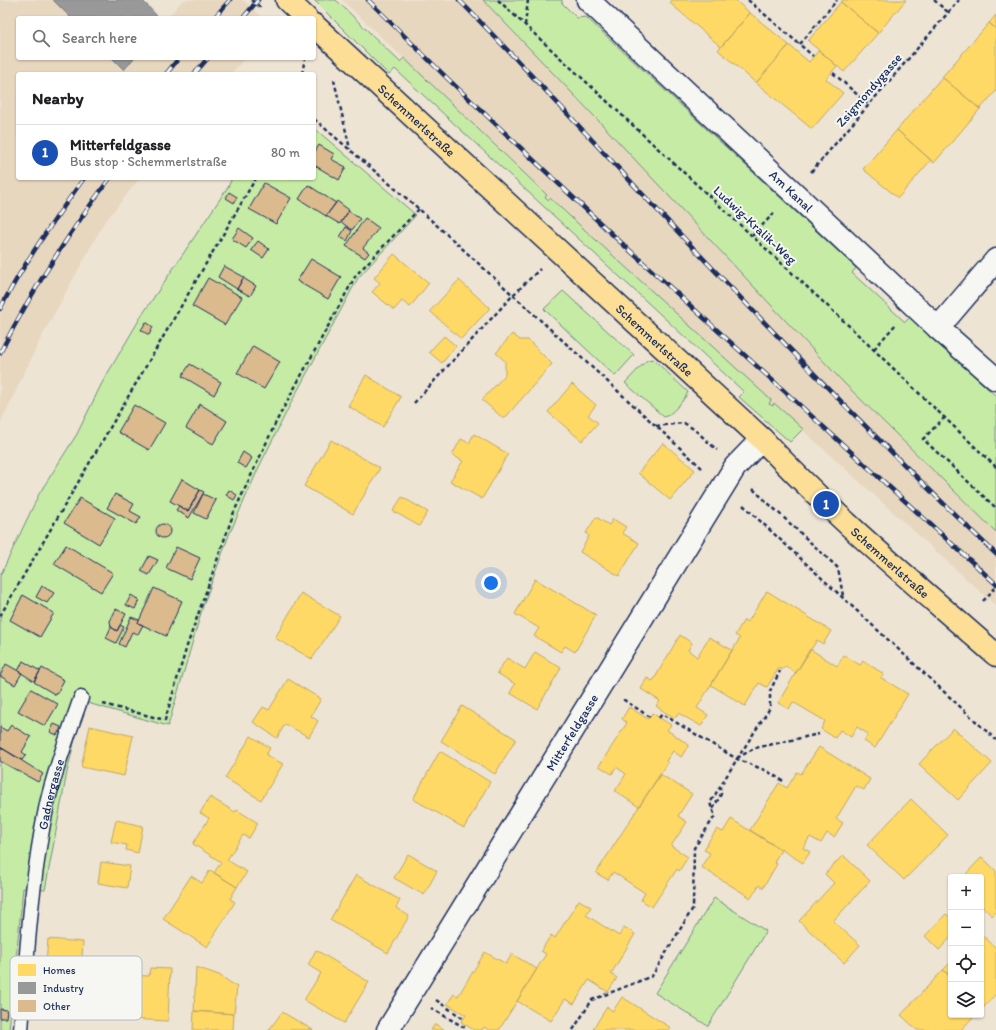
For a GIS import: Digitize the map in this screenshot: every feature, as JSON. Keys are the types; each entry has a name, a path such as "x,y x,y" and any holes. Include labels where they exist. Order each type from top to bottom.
{"main road":[{"path":"287,0 304,16"},
{"name":"Schemmerlstraße","path":"316,28 762,439 826,504 996,655"}],"street":[{"name":"Am Kanal","path":"588,0 938,328 996,380"},
{"path":"938,328 996,260"},
{"name":"Mitterfeldgasse","path":"388,1030 735,467 762,439"}],"lane":[{"name":"Gadnergasse","path":"27,956 32,894 47,804 60,757 81,698"},
{"name":"Gadnergasse","path":"21,1030 22,1020"}],"path":[{"name":"Ludwig-Kralik-Weg","path":"498,0 874,349 996,467"},
{"path":"525,26 528,0"},
{"path":"748,0 813,56"},
{"path":"800,44 837,0"},
{"path":"934,0 948,13"},
{"name":"Zsigmondygasse","path":"752,236 794,192 959,0"},
{"path":"302,72 305,60"},
{"path":"833,73 869,105"},
{"path":"332,74 350,150"},
{"path":"316,121 419,208 706,471"},
{"path":"0,616 255,180"},
{"path":"81,698 165,720 187,646 234,512 277,420 356,275 419,208"},
{"path":"414,403 513,295 558,250"},
{"path":"874,349 914,305"},
{"path":"945,417 923,439 996,508"},
{"path":"656,426 684,423 696,430 735,467 750,486 838,568 843,597"},
{"path":"740,503 996,740"},
{"path":"983,601 996,587"},
{"path":"573,1030 592,1000 652,976 693,908 694,848 715,816 710,803 770,708 770,692 780,671"},
{"path":"628,693 624,700 650,717"},
{"path":"659,718 662,714 737,759 766,771 783,781"},
{"path":"737,759 755,748 819,734"},
{"path":"713,809 721,794 720,788"},
{"path":"415,987 464,1019"},
{"path":"429,1007 468,1029"}],"shaded area":[{"path":"0,0 142,0 157,16 16,16 16,60 243,60 233,72 16,72 16,180 138,180 104,223 42,336 0,424"},
{"path":"183,0 243,0 261,16 169,16"},
{"path":"342,0 483,0 596,118 843,382 996,532 996,606 774,404 773,406 769,404 644,284 551,198 549,200 545,197 547,194"}],"green space":[{"path":"314,0 336,0 400,62 404,58 547,195 545,197 549,200 550,198 771,400 769,404 773,406 774,403 803,429 790,442 739,397 744,392 700,351 395,69 389,75"},
{"path":"483,0 562,0 562,3 577,18 586,17 856,268 852,273 905,322 910,317 996,396 996,532 843,382 596,118"},
{"path":"316,130 416,215 358,278 292,401 259,467 229,535 203,606 168,726 84,702 67,772 45,890 23,888 16,956 10,956 9,1030 0,1030 0,576 39,494 77,434 102,383 142,315 228,187 231,180 316,180"},
{"path":"563,291 634,355 615,376 544,309"},
{"path":"653,359 688,392 678,406 664,417 625,383 647,360"},
{"path":"714,898 766,931 708,1026 655,993"}],"building: Homes":[{"path":"672,0 735,0 750,13 721,47 670,3"},
{"path":"843,0 906,0 878,33 841,2"},
{"path":"841,2 878,33 844,72 808,41"},
{"path":"750,13 789,45 756,83 718,50"},
{"path":"996,15 996,29 989,23"},
{"path":"989,23 996,29 996,91 980,109 942,77"},
{"path":"789,45 809,62 819,50 837,66 826,79 843,93 812,129 756,83"},
{"path":"942,77 980,109 934,163 897,130"},
{"path":"897,130 931,160 898,198 863,169"},
{"path":"394,254 429,283 410,307 402,301 394,310 372,292 380,283 374,278"},
{"path":"459,280 490,308 461,339 430,311"},
{"path":"512,334 520,340 528,340 552,364 504,419 482,400 505,375 505,361 496,353"},
{"path":"444,336 456,346 442,363 429,352"},
{"path":"366,375 401,397 383,427 348,406"},
{"path":"572,384 596,405 588,415 598,423 582,441 548,412"},
{"path":"474,434 508,454 482,499 450,481 463,461 452,455 461,439 469,443"},
{"path":"331,440 380,468 353,514 304,486"},
{"path":"663,443 695,470 670,500 638,473"},
{"path":"402,497 428,512 419,526 393,511"},
{"path":"596,517 609,525 613,519 626,527 622,533 639,543 619,576 580,552 589,536 586,533"},
{"path":"535,579 596,615 575,652 565,646 561,652 534,636 539,628 515,614"},
{"path":"767,591 831,631 823,644 817,640 796,673 785,666 782,670 779,668 767,687 759,683 745,706 711,685 740,638 735,635 744,620 748,622"},
{"path":"301,593 340,616 312,659 275,638"},
{"path":"680,635 692,643 688,650 697,657 709,637 732,650 697,708 708,715 701,726 678,713 675,718 666,713 656,706 660,701 641,689 647,678 653,681"},
{"path":"810,649 837,666 844,655 860,665 863,661 884,674 881,678 908,694 875,748 864,741 868,734 857,727 851,737 840,730 835,738 821,729 825,721 793,702 789,709 778,703"},
{"path":"535,652 561,668 537,709 510,693 515,684 497,673 507,658 525,669"},
{"path":"288,679 321,699 311,716 318,721 309,737 285,724 277,738 253,722 263,707 269,710"},
{"path":"462,706 516,739 495,774 441,741"},
{"path":"629,707 648,719 652,713 671,725 667,730 689,745 681,757 673,751 666,761 668,763 639,807 615,791 626,774 616,767 612,774 599,766 627,723 622,719"},
{"path":"90,726 133,736 124,776 81,767"},
{"path":"953,728 992,763 958,800 919,764"},
{"path":"251,736 270,748 266,755 283,764 261,800 225,778"},
{"path":"819,747 870,779 864,790 856,786 836,819 843,823 834,837 827,833 821,843 810,837 803,848 810,852 803,863 750,830 779,783 787,788 797,772 801,774"},
{"path":"440,751 490,782 464,828 413,799"},
{"path":"660,774 692,794 678,816 687,822 671,846 688,857 679,871 677,869 652,907 641,900 645,893 613,872 608,880 596,873"},
{"path":"210,797 235,812 237,810 258,823 249,838 243,835 227,860 247,872 237,887 214,873 221,862 193,844 209,818 200,813"},
{"path":"911,799 948,835 904,880 867,845"},
{"path":"731,819 781,850 774,862 777,864 763,888 759,885 751,898 701,867 710,853 704,850 710,839 717,829 723,832"},
{"path":"116,820 143,826 138,853 126,850 127,845 111,842"},
{"path":"408,854 437,871 424,895 394,878"},
{"path":"843,855 870,881 833,921 860,945 844,963 799,921 834,883 825,874"},
{"path":"982,857 996,871 996,912 992,916 984,908 984,874 966,874"},
{"path":"101,862 130,866 127,888 98,883"},
{"path":"210,870 237,887 230,899 235,902 207,947 163,919 191,876 202,883"},
{"path":"356,875 400,900 396,908 409,916 388,953 330,920"},
{"path":"579,900 591,907 586,915 619,936 624,927 635,934 611,974 617,978 608,992 589,980 574,1004 565,999 551,1021 517,1001 546,954 541,951 551,935 555,938"},
{"path":"946,914 948,916 948,940 939,950 925,936"},
{"path":"984,937 996,948 996,994 984,1007"},
{"path":"48,939 83,942 82,956 47,956"},
{"path":"316,950 369,982 344,1023 304,1000 321,973 308,965"},
{"path":"485,952 506,964 512,954 537,969 499,1030 489,1030 484,1027 482,1030 474,1030 461,1022 466,1015 447,1004 454,994 458,996"},
{"path":"948,965 948,974 943,970"},
{"path":"196,967 219,975 237,987 234,1014 194,1011"},
{"path":"150,968 170,969 168,1021 142,1020 142,976 149,976"},
{"path":"943,970 948,974 948,1018 972,1018 961,1030 917,1030 901,1015"},
{"path":"622,997 671,1028 670,1030 593,1029 607,1007 613,1011"},
{"path":"194,1011 234,1014 233,1030 193,1030"},
{"path":"282,1012 313,1030 269,1030"},
{"path":"435,1024 445,1030 431,1030"}],"building: Industry":[{"path":"53,0 142,0 157,16 69,16"},
{"path":"114,60 132,60 124,70"}],"building: Other":[{"path":"319,145 334,154 331,159 346,167 339,180 316,166 316,150"},
{"path":"264,183 291,198 276,224 249,209"},
{"path":"308,185 336,203 326,216 299,199"},
{"path":"229,192 237,197 234,203 226,198"},
{"path":"337,201 349,210 340,224 326,216"},
{"path":"349,211 360,219 352,230 341,222"},
{"path":"365,218 379,228 363,248 369,253 365,258 346,246"},
{"path":"346,227 352,231 347,241 340,237"},
{"path":"239,228 253,238 246,248 232,239"},
{"path":"258,241 269,249 263,258 251,250"},
{"path":"311,259 341,277 328,299 297,281"},
{"path":"224,266 244,277 237,289 218,277"},
{"path":"208,278 242,297 225,325 192,306"},
{"path":"243,278 256,286 250,296 237,289"},
{"path":"146,322 153,327 149,335 141,330"},
{"path":"253,346 280,362 264,389 237,373"},
{"path":"190,364 221,382 214,395 182,376"},
{"path":"200,404 227,421 213,444 186,428"},
{"path":"134,405 165,423 149,450 118,432"},
{"path":"243,452 252,458 246,468 237,463"},
{"path":"182,479 200,490 188,511 170,501"},
{"path":"200,490 204,492 189,518 176,510 179,506 188,511"},
{"path":"229,490 237,495 234,500 226,495"},
{"path":"115,494 134,504 130,511 141,517 136,524 107,508"},
{"path":"203,494 216,500 206,519 194,513"},
{"path":"80,498 115,518 99,544 64,523"},
{"path":"163,524 168,526 170,531 168,536 163,538 158,536 156,531 158,526"},
{"path":"66,545 113,573 101,592 54,564"},
{"path":"176,547 200,558 190,579 166,568"},
{"path":"149,556 158,560 149,575 141,571"},
{"path":"42,586 54,593 47,603 36,597"},
{"path":"154,588 182,601 166,636 138,623"},
{"path":"23,595 54,613 40,637 10,620"},
{"path":"131,595 139,600 135,609 126,605"},
{"path":"116,609 126,614 117,631 111,627 110,621"},
{"path":"131,617 139,620 138,623 143,625 138,634 132,632 125,647 119,644"},
{"path":"120,625 124,627 116,643 106,638 111,627 117,631"},
{"path":"23,661 40,671 34,681 18,671"},
{"path":"6,664 22,673 15,685 0,676"},
{"path":"42,668 64,680 56,695 34,682"},
{"path":"31,689 58,704 45,726 18,711"},
{"path":"54,724 61,727 57,735 50,732"},
{"path":"11,725 31,737 22,752 26,755 22,760 0,747 0,727 7,731"},
{"path":"0,747 43,774 38,782 0,761"},
{"path":"0,1009 7,1010 6,1018 0,1018"}],"railway":[{"path":"216,16 230,0"},
{"path":"245,16 258,0"},
{"path":"368,0 448,79 615,237 996,584"},
{"path":"459,0 797,356 915,476 996,554"},
{"path":"168,72 177,60"},
{"path":"196,72 206,60"},
{"path":"0,309 29,258 83,180"},
{"path":"0,353 24,308 51,263 109,180"}],"place":[{"name":"Mitterfeldgasse","path":"826,504"}]}
